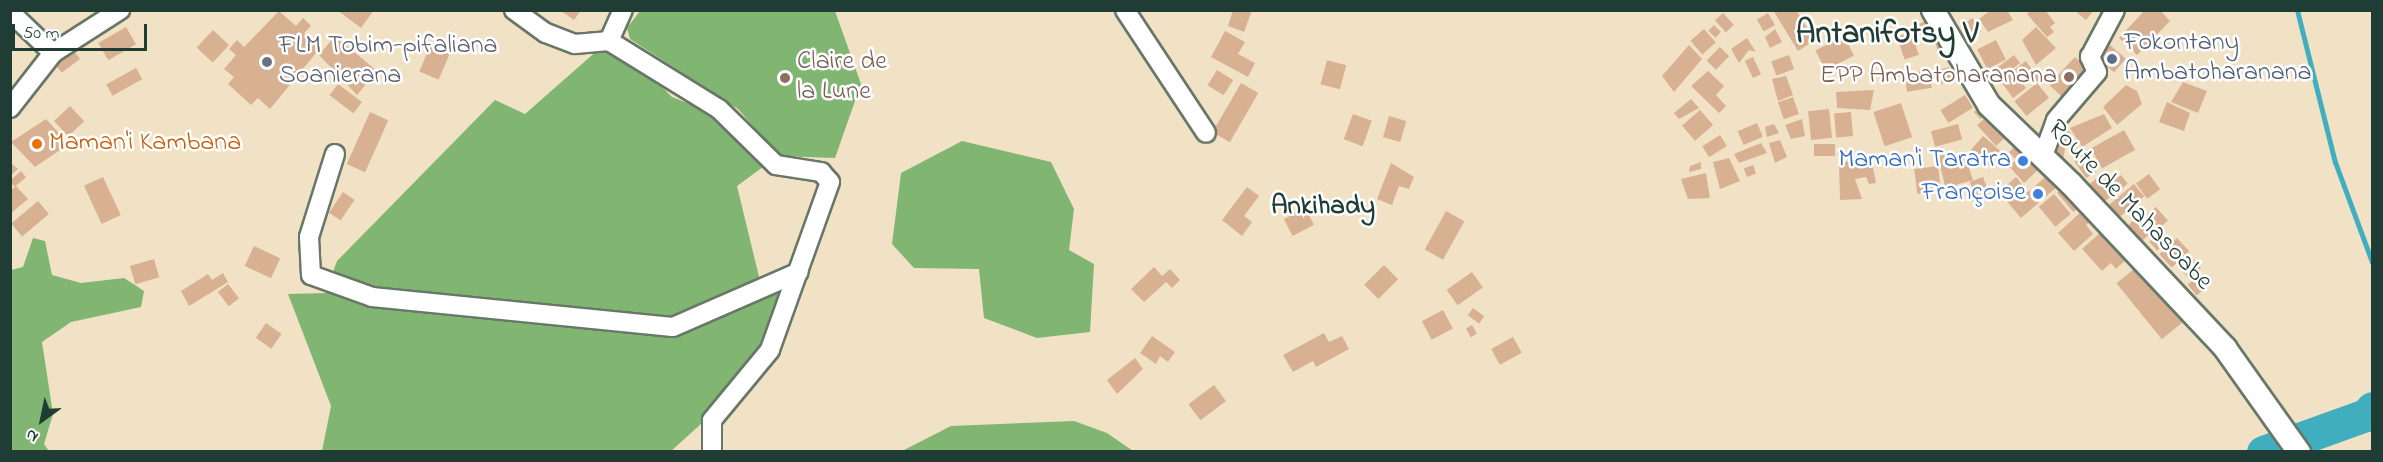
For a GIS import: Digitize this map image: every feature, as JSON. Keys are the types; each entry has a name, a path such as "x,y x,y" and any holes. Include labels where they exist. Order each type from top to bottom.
{"street":[{"path":"10,108 53,53 120,10"},
{"path":"514,10 546,33 575,44 609,41 719,110 776,165 821,172 830,182 770,350 712,420 712,452"},
{"path":"609,41 623,10"},
{"path":"1125,10 1206,134"},
{"name":"Route de Mahasoabe","path":"1933,10 1989,105 2043,156 2225,348 2299,452"},
{"path":"2043,156 2056,120 2097,72 2090,57 2115,10"},
{"path":"10,12 53,53"},
{"path":"335,154 309,237 311,275 372,297 673,327 799,273"}],"green space":[{"name":"Claire de la Lune","path":"640,11 835,11 861,84 835,158 779,156 738,109 630,39 627,28"},
{"path":"599,49 647,72 672,97 710,112 767,164 737,186 762,289 795,279 774,329 723,404 670,452 322,451 331,406 288,294 325,293 337,261 495,100 525,114"},
{"path":"962,141 1051,162 1074,209 1069,250 1094,264 1090,332 1037,338 984,318 979,269 914,268 892,244 901,173"},
{"path":"33,238 45,241 52,275 81,283 124,278 144,291 141,307 71,322 42,342 53,414 44,444 49,451 12,451 11,270 23,267"},
{"path":"1074,421 1107,433 1133,451 902,451 951,426"}],"building":[{"path":"337,10 374,10 361,28"},
{"path":"560,10 581,10 574,20"},
{"path":"1233,10 1252,10 1244,32 1228,26"},
{"path":"1773,10 1796,10 1815,40 1798,51"},
{"path":"1991,10 2007,10 2013,20 1988,32 1979,19"},
{"path":"2031,10 2045,10 2055,23 2050,27 2054,32 2047,37 2027,14"},
{"path":"2074,10 2094,10 2086,20"},
{"path":"2145,10 2160,10 2170,21 2137,55 2119,38"},
{"path":"279,11 296,26 303,18 311,26 304,33 321,47 270,109 258,98 251,105 228,84 234,77 224,69 236,55 229,49 237,40 244,47"},
{"path":"1723,13 1734,25 1726,32 1715,21"},
{"path":"1768,13 1775,25 1764,32 1757,20"},
{"path":"1973,18 1981,32 1971,38 1963,24"},
{"path":"1930,19 1945,37 1924,38 1919,24"},
{"path":"1714,25 1721,32 1715,38 1708,31"},
{"path":"126,27 136,44 108,60 98,43"},
{"path":"2036,27 2056,48 2036,65 2022,40"},
{"path":"1704,29 1716,43 1702,54 1690,41"},
{"path":"1775,29 1782,42 1770,48 1765,37"},
{"path":"213,30 229,45 213,63 197,48"},
{"path":"1225,31 1245,42 1238,54 1255,63 1248,77 1211,57"},
{"path":"1911,32 1919,55 1905,60 1897,37"},
{"path":"335,36 377,71 357,95 319,55"},
{"path":"1844,36 1854,56 1825,70 1815,51"},
{"path":"1747,38 1756,52 1749,50 1739,63 1731,49"},
{"path":"1996,40 2006,60 1987,69 1977,50"},
{"path":"1940,41 1950,54 1940,58 1935,42"},
{"path":"431,44 450,52 439,80 419,72"},
{"path":"1689,45 1702,59 1674,92 1662,76"},
{"name":"Fokontany Ambatoharanana","path":"2110,45 2126,59 2114,72 2098,59"},
{"path":"1720,47 1729,56 1716,70 1707,60"},
{"path":"74,51 80,59 62,73 56,65"},
{"path":"1789,55 1794,69 1776,76 1771,61"},
{"path":"2014,55 2020,63 1999,79 1993,71"},
{"path":"1753,57 1761,74 1753,78 1745,61"},
{"name":"EPP Ambatoharanana","path":"2075,57 2088,69 2062,97 2049,85"},
{"path":"1327,60 1346,65 1340,89 1321,84"},
{"path":"2026,61 2033,71 2020,80 2026,88 2013,98 2000,80"},
{"path":"1949,67 1953,80 1939,85 1935,71"},
{"path":"136,68 142,79 113,96 106,84"},
{"path":"2039,68 2046,76 2039,83 2031,75"},
{"path":"1217,70 1233,80 1224,95 1207,85"},
{"path":"1929,70 1932,88 1907,92 1904,74"},
{"path":"1708,71 1724,86 1716,95 1726,106 1719,113 1691,86"},
{"path":"1786,76 1793,95 1778,101 1772,79"},
{"path":"2183,82 2207,91 2198,113 2171,102"},
{"path":"1241,83 1258,93 1230,142 1212,132"},
{"path":"2037,83 2049,98 2026,116 2014,101"},
{"path":"338,84 362,102 354,113 330,95"},
{"path":"2126,85 2137,91 2142,104 2117,125 2103,107"},
{"path":"1874,90 1870,110 1837,108 1836,92"},
{"path":"1965,95 1973,108 1948,123 1940,110"},
{"path":"1793,97 1799,114 1784,119 1778,102"},
{"path":"1691,99 1699,108 1679,119 1674,113"},
{"path":"2167,102 2190,113 2184,131 2159,122"},
{"path":"1901,103 1912,137 1885,146 1873,112"},
{"path":"1983,103 1990,110 1981,119 1974,112"},
{"path":"70,106 84,121 68,136 54,121"},
{"path":"1829,109 1832,138 1811,140 1808,111"},
{"path":"1700,110 1713,125 1695,141 1682,126"},
{"path":"370,112 388,120 365,172 347,164"},
{"path":"1851,112 1853,136 1836,137 1834,113"},
{"path":"1992,112 2008,135 1996,146 1977,125"},
{"path":"1353,114 1372,121 1363,146 1344,139"},
{"path":"2104,114 2112,128 2082,147 2070,128"},
{"path":"1389,116 1406,121 1400,142 1383,137"},
{"path":"46,119 69,144 35,167 11,142"},
{"path":"1802,119 1805,136 1791,139 1785,125"},
{"path":"1757,123 1763,137 1744,145 1738,131"},
{"path":"1774,124 1779,133 1767,137 1765,127"},
{"path":"1958,124 1962,139 1935,147 1931,131"},
{"path":"2062,127 2071,133 2064,137"},
{"path":"2124,130 2135,150 2102,169 2091,148"},
{"path":"1720,135 1727,146 1709,157 1702,146"},
{"path":"1983,136 2000,151 1985,168 1968,153"},
{"path":"2057,138 2067,138 2063,160 2052,150"},
{"path":"1780,140 1787,157 1775,163 1769,143"},
{"path":"1761,143 1767,153 1739,163 1734,154"},
{"path":"2019,143 2040,168 2024,183 2009,166 2016,160 2009,152"},
{"path":"1814,144 1835,144 1835,156 1814,156"},
{"path":"1949,153 1953,163 1966,159 1973,180 1956,185 1960,195 1948,199 1938,156"},
{"path":"2084,154 2096,171 2086,178 2074,161"},
{"path":"1729,158 1740,181 1720,189 1713,162"},
{"path":"1871,158 1876,183 1869,184 1866,177 1855,179 1862,199 1840,200 1839,163"},
{"path":"10,162 18,169 10,176"},
{"path":"1701,162 1701,169 1689,172 1690,166"},
{"path":"1391,163 1414,177 1409,189 1399,186 1392,205 1377,199"},
{"path":"1753,165 1756,173 1747,177 1744,169"},
{"path":"1938,166 1941,191 1917,194 1914,169"},
{"path":"21,171 26,177 15,187 10,180"},
{"path":"1706,173 1710,198 1688,199 1681,179"},
{"path":"2049,174 2058,186 2021,218 1999,192 2016,177 2028,192"},
{"path":"2149,174 2160,189 2147,199 2136,183"},
{"path":"2121,175 2128,184 2115,194 2108,185"},
{"path":"2099,176 2114,193 2104,202 2089,185"},
{"path":"103,177 121,215 102,224 84,186"},
{"path":"1983,177 1988,191 1975,196 1970,182"},
{"path":"2134,184 2144,196 2119,217 2109,205"},
{"path":"16,186 28,199 10,214 10,191"},
{"path":"1247,187 1259,196 1244,216 1252,222 1242,236 1222,220"},
{"path":"2064,187 2080,206 2073,212 2057,193"},
{"path":"343,192 355,200 341,221 329,213"},
{"path":"2054,194 2071,214 2055,227 2039,207"},
{"path":"38,201 49,214 22,237 11,223"},
{"path":"2156,207 2168,221 2159,228 2147,215"},
{"path":"1305,208 1314,225 1293,236 1284,219"},
{"path":"2084,209 2093,219 2086,225 2093,234 2074,251 2058,233"},
{"path":"1446,211 1464,221 1443,260 1425,249"},
{"path":"2138,216 2152,231 2141,242 2126,227"},
{"path":"2161,231 2169,240 2157,251 2149,242"},
{"path":"2101,232 2129,257 2116,269 2111,263 2102,271 2082,249"},
{"path":"2177,238 2189,251 2172,268 2159,254"},
{"path":"254,246 280,258 271,278 245,266"},
{"path":"2190,255 2201,268 2189,278 2178,265"},
{"path":"154,259 159,277 135,284 130,266"},
{"path":"1384,265 1398,279 1378,299 1364,285"},
{"path":"2139,265 2184,321 2162,339 2116,283"},
{"path":"1154,267 1162,276 1170,269 1180,280 1172,288 1166,282 1144,302 1131,289"},
{"path":"1472,272 1483,288 1458,305 1447,290"},
{"path":"223,273 228,282 189,306 181,291 208,274 212,280"},
{"path":"2197,277 2206,288 2196,295 2188,285"},
{"path":"228,284 239,298 229,306 218,292"},
{"path":"1473,308 1484,316 1479,324 1468,315"},
{"path":"1443,310 1453,329 1432,340 1422,321"},
{"path":"266,323 282,334 271,349 256,338"},
{"path":"1472,325 1477,334 1471,337 1466,328"},
{"path":"1324,333 1329,342 1342,336 1349,349 1316,367 1313,361 1293,372 1283,355"},
{"path":"1152,336 1175,352 1168,362 1160,356 1156,364 1140,353"},
{"path":"1513,337 1522,353 1500,365 1491,349"},
{"path":"1135,358 1143,369 1117,394 1107,380"},
{"path":"1214,385 1226,401 1200,420 1188,404"}],"waterway":[{"path":"2297,10 2335,162 2372,262"},
{"path":"2263,452 2366,415 2372,408"}],"place":[{"name":"Fokontany Ambatoharanana","path":"2112,59"},
{"name":"FLM Tobim-pifaliana Soanierana","path":"267,62"},
{"name":"EPP Ambatoharanana","path":"2069,77"},
{"name":"Claire de la Lune","path":"785,78"},
{"name":"Maman'i Kambana","path":"37,144"},
{"name":"Maman'i Taratra","path":"2023,161"},
{"name":"Françoise","path":"2038,194"}],"district":[{"name":"Antanifotsy V","path":"1887,35"},
{"name":"Ankihady","path":"1323,207"}]}
